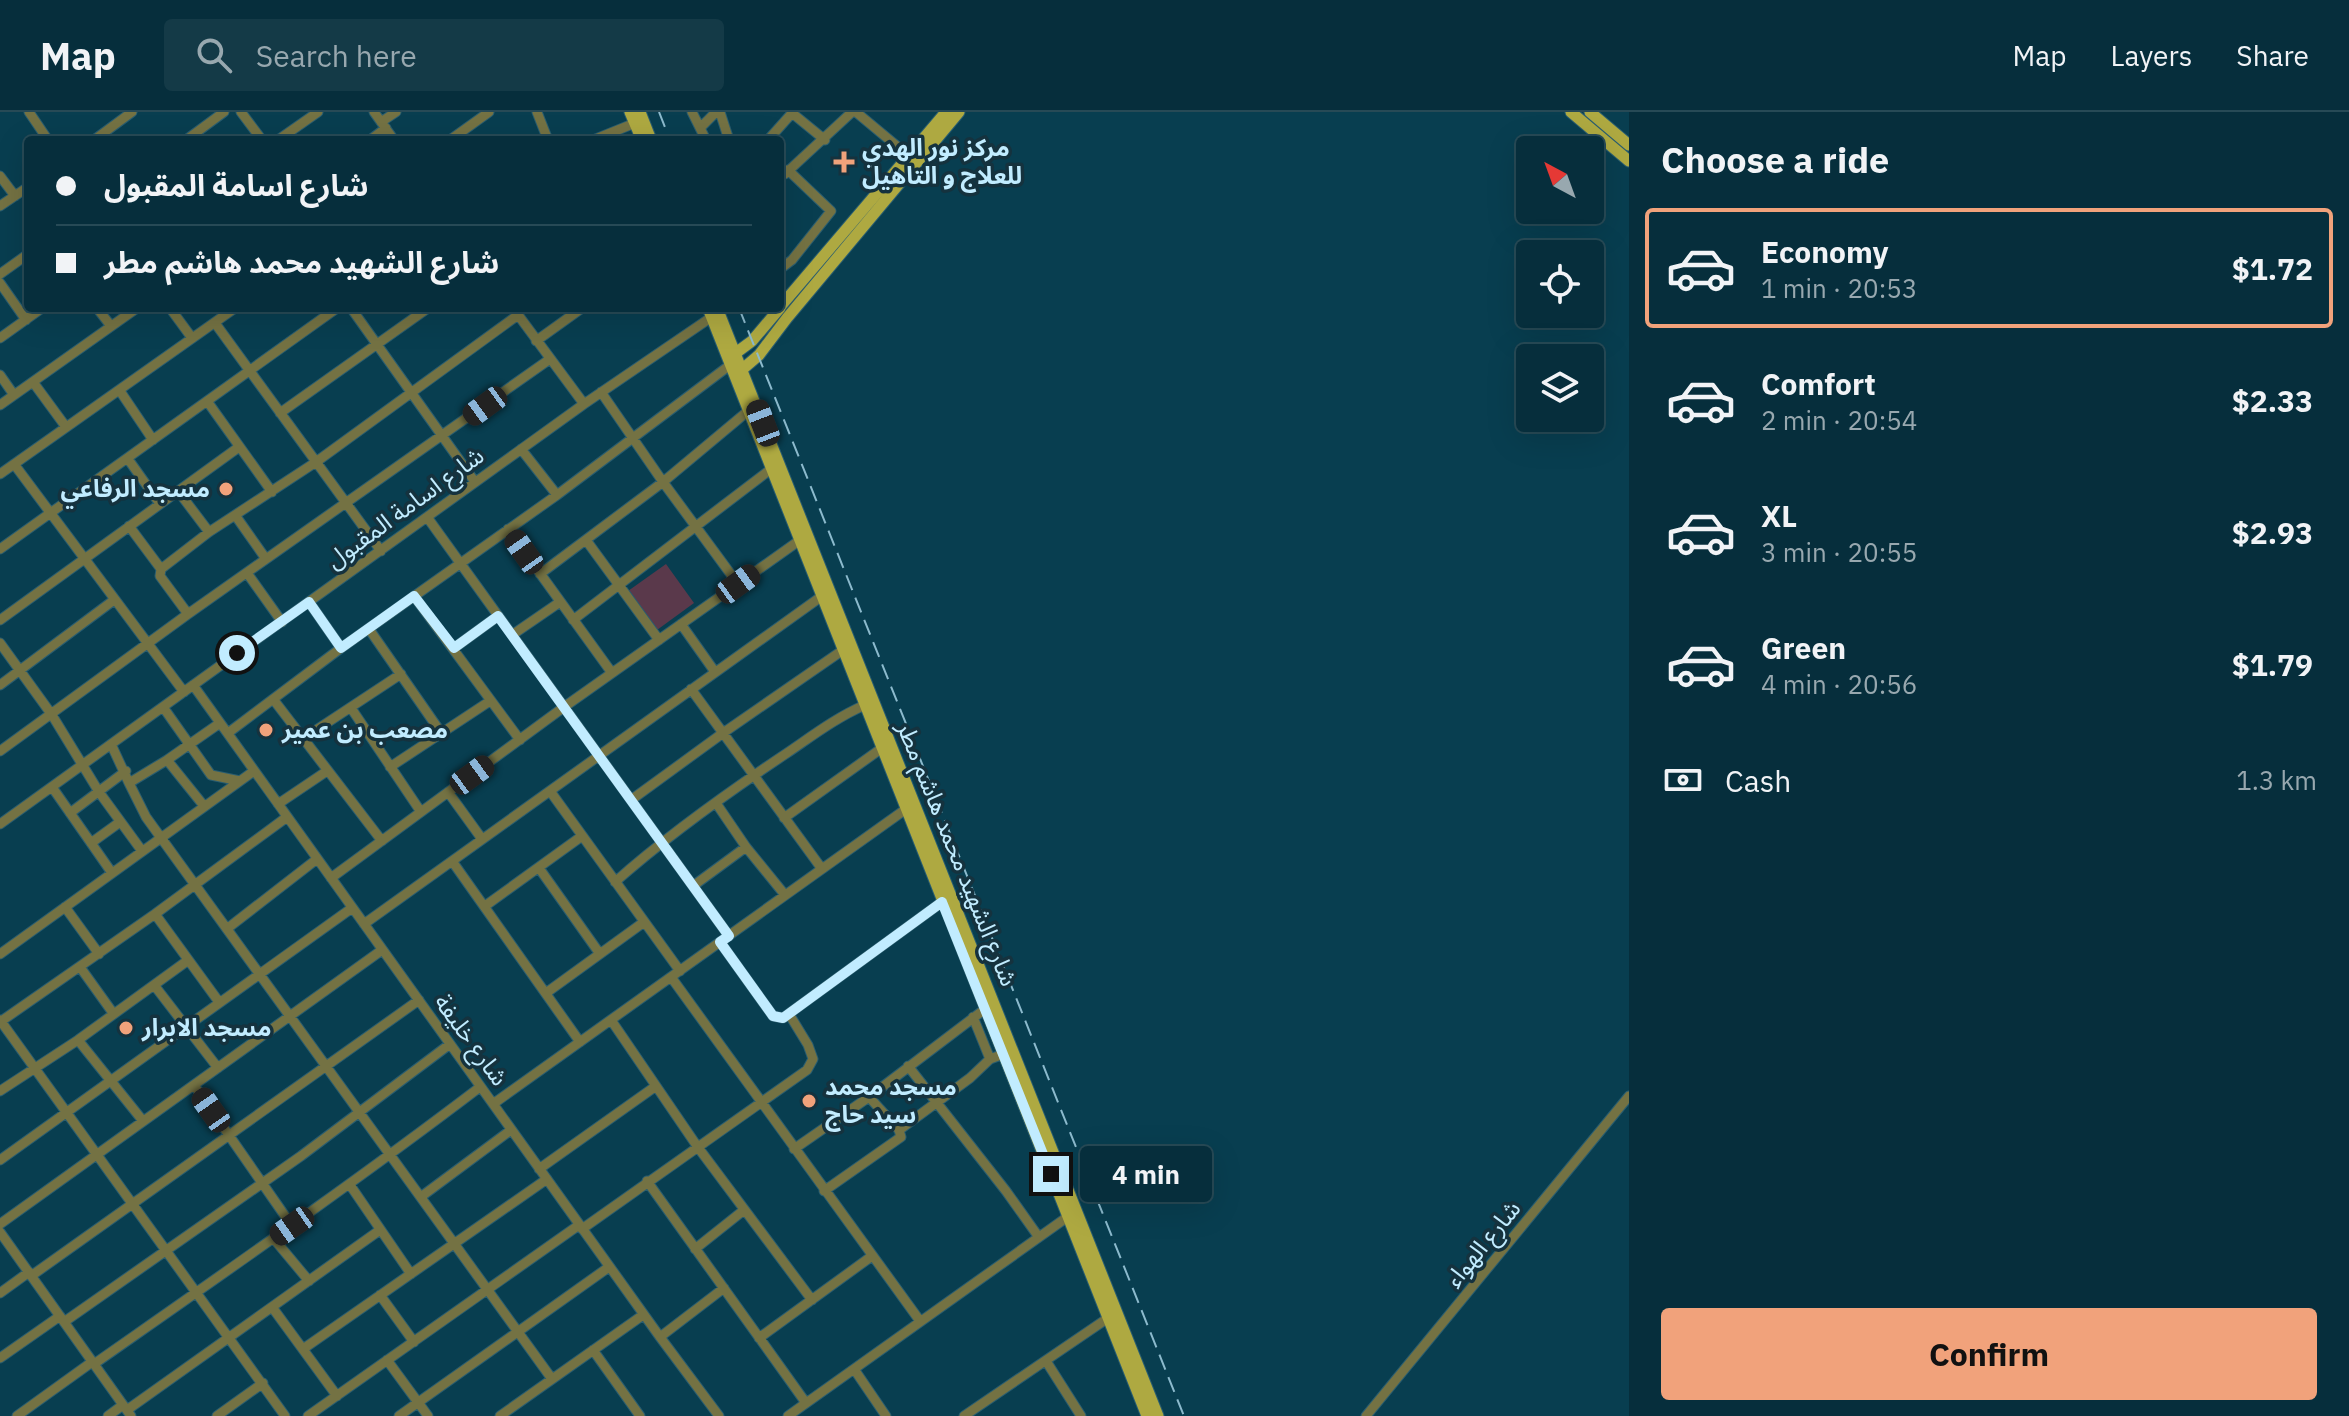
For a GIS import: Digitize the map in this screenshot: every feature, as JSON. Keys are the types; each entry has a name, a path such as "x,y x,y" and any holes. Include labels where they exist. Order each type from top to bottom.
{"main road":[{"path":"784,303 946,112"},
{"path":"734,364 759,355 959,112"},
{"path":"1571,112 1629,161"},
{"path":"1590,112 1629,145"},
{"path":"635,116 641,136"},
{"path":"635,116 648,136"},
{"name":"شارع الشهيد محمد هاشم مطر","path":"714,312 1072,1214 1158,1416"},
{"path":"734,364 777,312"},
{"name":"شارع الشهيد محمد هاشم مطر","path":"734,364 748,411 942,902 985,1009 1008,1054"},
{"name":"شارع الشهيد محمد هاشم مطر","path":"1072,1214 1108,1318 1147,1416"}],"street":[{"path":"99,136 132,112"},
{"path":"203,112 210,122"},
{"path":"191,136 224,112"},
{"path":"241,112 259,136"},
{"path":"284,136 318,112"},
{"path":"374,112 391,136"},
{"path":"374,136 396,112"},
{"path":"456,136 489,112"},
{"path":"537,112 546,136"},
{"path":"692,112 704,136"},
{"path":"700,128 718,112 727,136"},
{"path":"772,136 793,112 825,140"},
{"path":"784,175 854,112 910,157"},
{"path":"33,113 46,136"},
{"path":"600,136 635,116"},
{"path":"0,176 15,196"},
{"path":"784,177 827,205 831,211 784,266"},
{"path":"0,206 24,190"},
{"path":"0,274 24,257"},
{"path":"0,283 26,320"},
{"path":"0,338 37,312"},
{"path":"100,312 111,326"},
{"path":"0,405 131,312"},
{"path":"173,312 192,338"},
{"path":"0,474 230,312"},
{"path":"0,549 331,312"},
{"path":"354,312 475,482"},
{"path":"280,413 422,312"},
{"path":"188,614 160,576 161,569 209,532 316,462 516,312 584,404"},
{"path":"536,341 576,312"},
{"name":"شارع اسامة المقبول","path":"0,824 713,312"},
{"path":"215,323 381,551"},
{"path":"0,751 188,614 550,359"},
{"path":"228,733 734,364"},
{"path":"0,375 14,395"},
{"path":"33,382 66,427"},
{"path":"120,391 153,440"},
{"path":"601,392 738,584"},
{"path":"207,401 272,492"},
{"path":"540,574 663,482 748,411"},
{"path":"0,620 239,447"},
{"path":"521,449 557,495"},
{"path":"128,459 160,504"},
{"path":"14,464 184,692"},
{"path":"573,620 771,469"},
{"path":"178,491 209,532"},
{"path":"235,515 266,559"},
{"path":"427,517 693,886 773,1016 783,1018 789,1014 942,902"},
{"path":"129,526 161,569"},
{"path":"508,529 612,673"},
{"path":"586,540 659,640"},
{"path":"331,878 564,707 800,540"},
{"path":"247,573 282,622"},
{"path":"414,596 520,740"},
{"path":"364,924 822,596"},
{"path":"0,685 114,600"},
{"path":"309,602 341,648"},
{"path":"512,635 560,602"},
{"path":"454,648 498,616"},
{"path":"681,624 715,672"},
{"path":"369,629 442,734"},
{"path":"0,643 142,851"},
{"path":"631,800 843,650"},
{"path":"304,738 401,674"},
{"name":"شارع خليفة","path":"193,685 643,1315 719,1416"},
{"path":"691,689 822,869"},
{"path":"273,699 382,841"},
{"path":"390,767 490,701"},
{"path":"615,882 661,841 754,775 842,716 865,705"},
{"path":"163,707 211,775 240,781"},
{"path":"351,708 421,812"},
{"path":"129,783 220,723"},
{"path":"111,744 126,771 138,804 552,1379"},
{"path":"784,818 882,748"},
{"path":"167,760 204,806"},
{"path":"70,813 126,771"},
{"path":"0,954 254,771"},
{"path":"278,804 327,771"},
{"path":"52,787 112,873"},
{"path":"550,791 644,922 760,1102 920,1321"},
{"path":"448,792 482,839"},
{"path":"716,803 746,847 785,895"},
{"path":"493,1104 906,809"},
{"path":"285,1416 99,1154 0,1021 99,954 287,817"},
{"path":"91,843 120,822"},
{"path":"485,906 582,836"},
{"path":"693,886 746,847"},
{"path":"228,928 317,859"},
{"path":"452,861 580,1042"},
{"path":"539,868 600,954"},
{"path":"65,907 99,954"},
{"path":"0,1160 352,908"},
{"path":"155,914 219,1002"},
{"path":"546,993 644,922"},
{"path":"0,1224 382,950"},
{"path":"0,1091 78,1040 187,961"},
{"path":"80,967 113,1013"},
{"path":"154,985 218,1068"},
{"path":"0,1293 133,1203 419,1000"},
{"path":"794,1149 985,1009"},
{"path":"308,1416 487,1289 802,1074 813,1059 789,1014"},
{"path":"973,1017 990,1059"},
{"path":"611,1020 697,1146 812,1300"},
{"path":"78,1040 143,1121"},
{"path":"0,1358 166,1250 360,1113 450,1044"},
{"path":"899,1130 970,1078 990,1059 1008,1054"},
{"path":"908,1066 1038,1236"},
{"path":"194,1085 292,1226"},
{"path":"539,1169 656,1086"},
{"path":"17,1416 350,1185 480,1087"},
{"name":"شارع الهواء","path":"1366,1416 1629,1096"},
{"path":"824,1191 899,1140 899,1130 869,1097"},
{"path":"422,1196 511,1130"},
{"path":"303,1349 547,1179"},
{"path":"647,1181 806,1403"},
{"path":"350,1185 411,1274"},
{"path":"695,1249 744,1210"},
{"path":"788,1416 1072,1214"},
{"path":"108,1416 127,1410 380,1230"},
{"path":"0,1232 127,1410"},
{"path":"274,1239 309,1281"},
{"path":"759,1338 872,1256"},
{"path":"399,1416 609,1267"},
{"path":"660,1337 724,1288"},
{"path":"380,1295 414,1342"},
{"path":"272,1307 337,1396"},
{"path":"500,1416 643,1315"},
{"path":"964,1416 1108,1318"},
{"path":"593,1350 640,1416"},
{"path":"387,1360 428,1416"},
{"path":"1046,1361 1081,1416"},
{"path":"854,1369 886,1416"},
{"path":"217,1416 263,1383"}],"shaded area":[{"path":"666,564 694,603 657,630 628,591"}],"railway":[{"path":"659,112 668,136"},
{"path":"741,312 1184,1416"}],"place":[{"name":"مركز نور الهدي للعلاج و التاهيل","path":"844,162"},
{"name":"مسجد الرفاعي","path":"226,489"},
{"name":"مصعب بن عمير","path":"266,730"},
{"name":"مسجد الابرار","path":"126,1028"},
{"name":"مسجد محمد سيد حاج","path":"809,1101"}],"route":[{"path":"237,653 309,602 341,648 414,596 454,648 498,616 729,936 720,942 773,1016 783,1018 942,902 1051,1174"}]}
